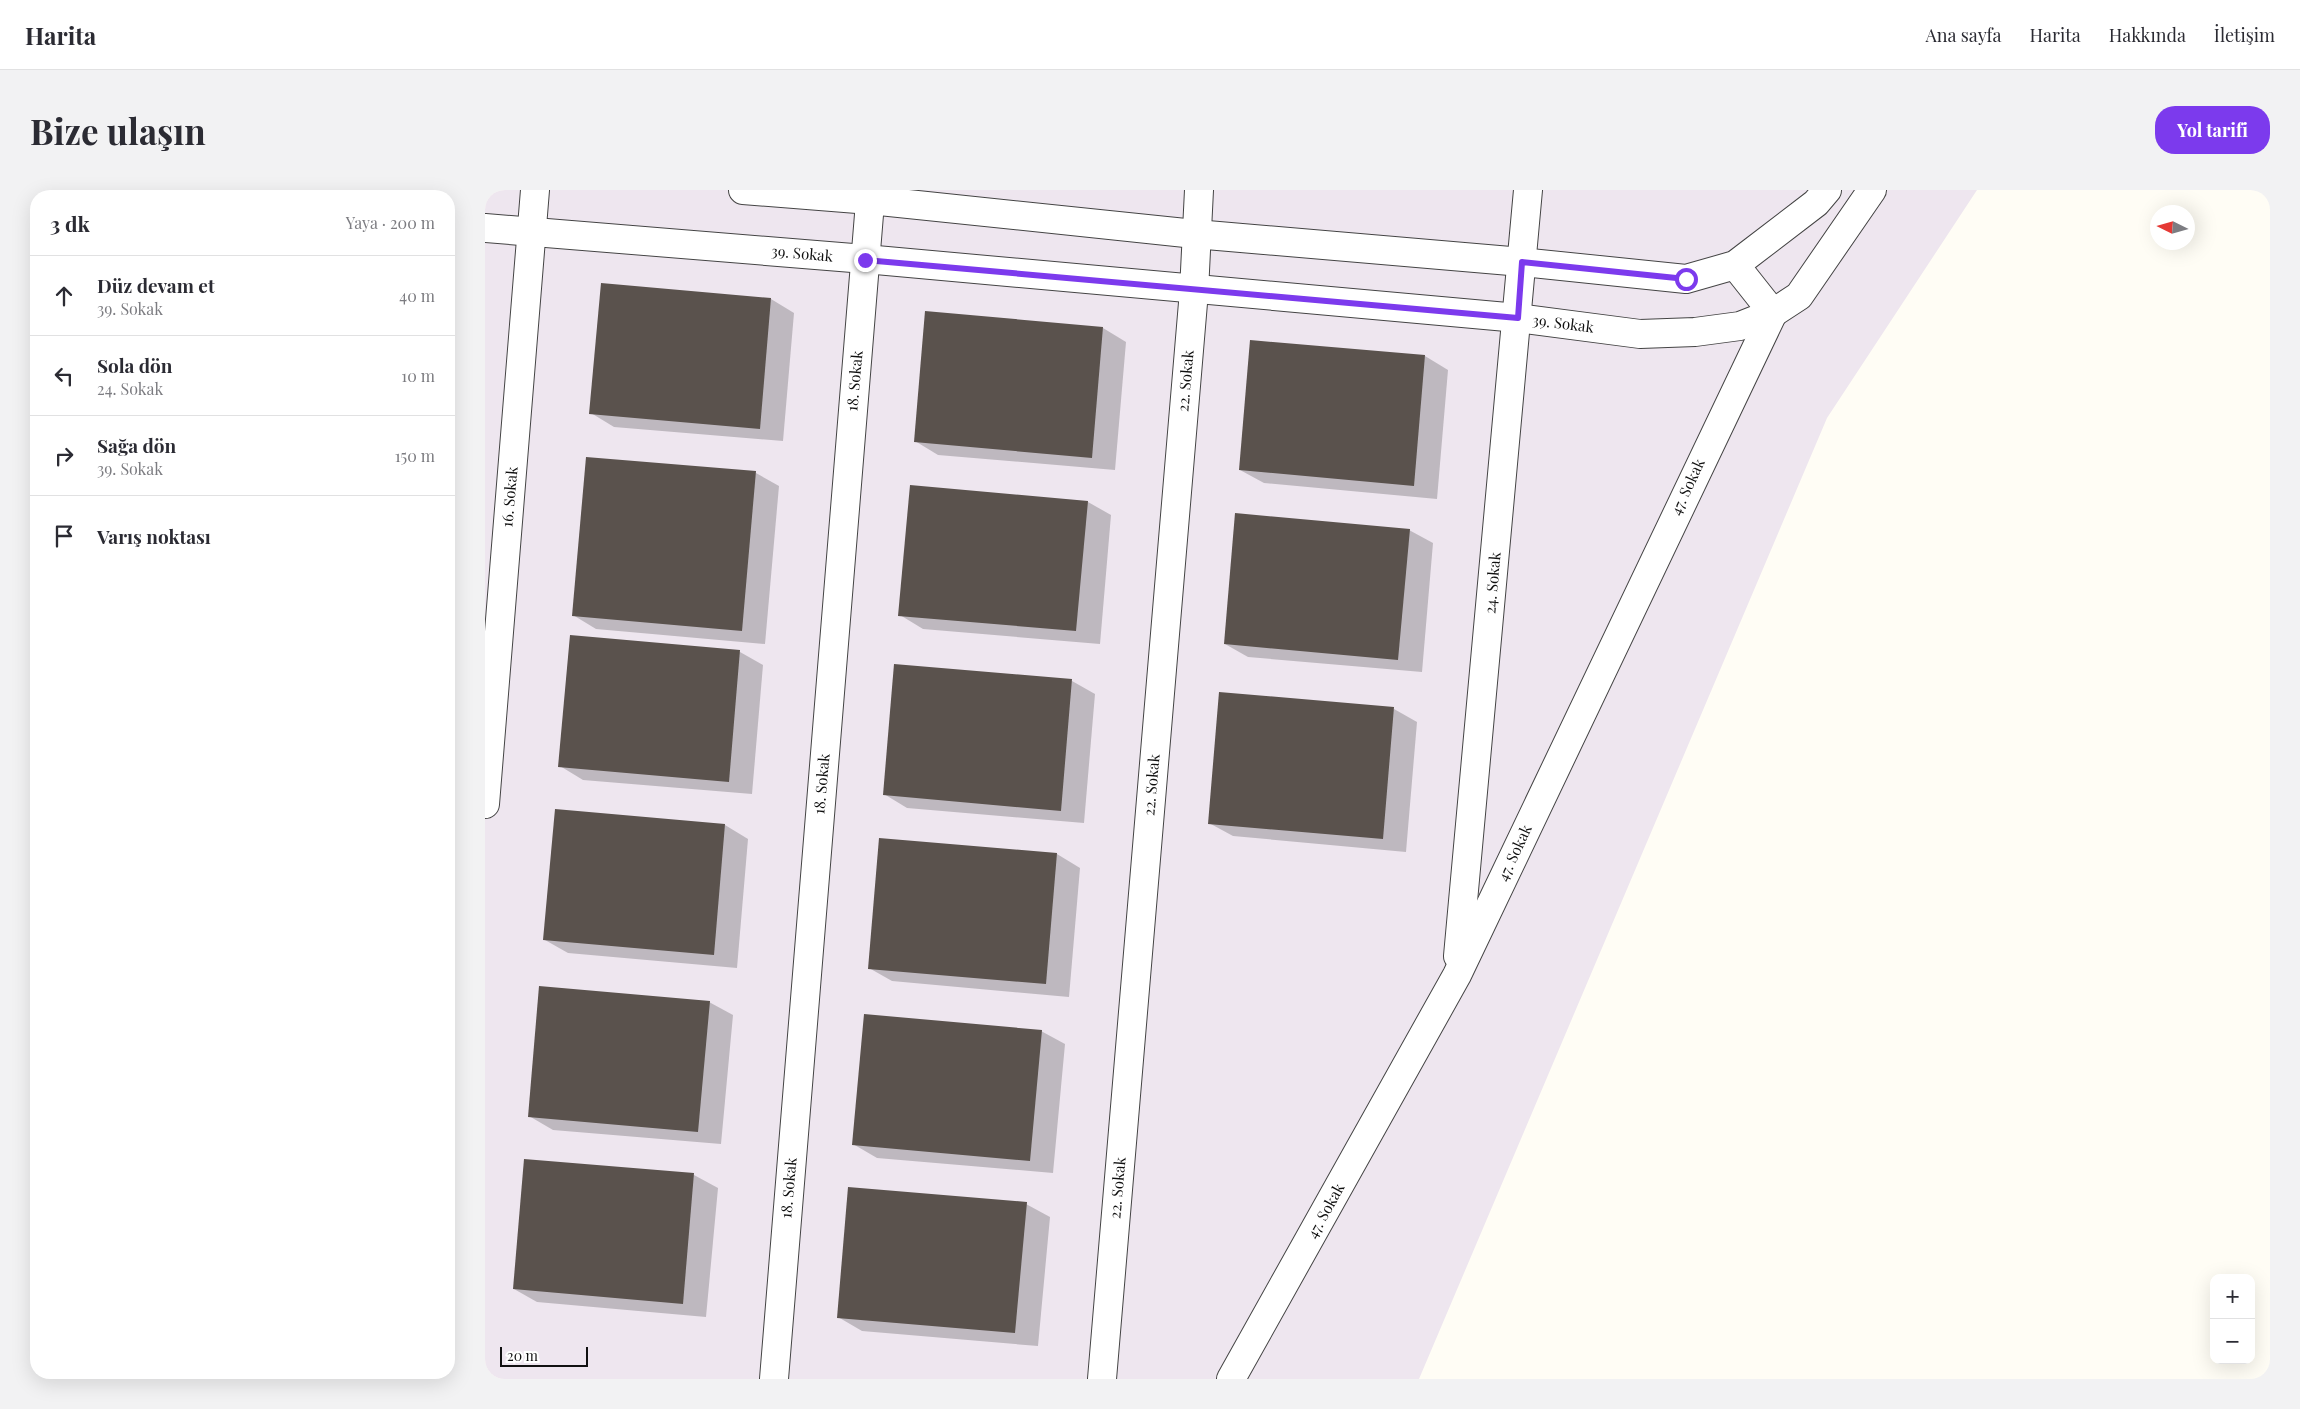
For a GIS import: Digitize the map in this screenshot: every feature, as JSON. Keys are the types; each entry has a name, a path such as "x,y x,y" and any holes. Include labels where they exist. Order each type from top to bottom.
{"street":[{"name":"16. Sokak","path":"485,804 535,190"},
{"path":"743,190 871,195 1195,234 1522,262 1686,279 1735,265 1822,196"},
{"name":"22. Sokak","path":"1103,1379 1194,291 1195,234 1199,190"},
{"name":"24. Sokak","path":"1457,975 1518,318 1528,190"},
{"path":"1735,265 1773,313 1799,296 1872,190"},
{"name":"18. Sokak","path":"774,1379 871,195"},
{"name":"39. Sokak","path":"485,228 1518,318 1640,334 1695,332 1740,326 1773,313"},
{"name":"47. Sokak","path":"1231,1379 1457,975 1773,313"}],"shaded area":[{"path":"485,190 1977,190 1827,418 1419,1379 485,1379"}],"building":[{"path":"601,283 771,298 760,429 589,414"},
{"path":"925,311 1103,327 1092,458 914,442"},
{"path":"1250,340 1425,355 1414,486 1239,470"},
{"path":"586,457 756,471 742,631 572,616"},
{"path":"910,485 1088,501 1076,631 898,616"},
{"path":"1235,513 1410,529 1398,660 1224,644"},
{"path":"570,635 740,650 729,782 558,767"},
{"path":"894,664 1072,679 1061,811 883,795"},
{"path":"1219,692 1394,707 1383,839 1208,824"},
{"path":"555,809 725,824 714,955 543,940"},
{"path":"879,838 1057,853 1046,984 868,969"},
{"path":"539,986 710,1001 698,1132 528,1117"},
{"path":"864,1014 1042,1030 1030,1161 852,1145"},
{"path":"524,1159 694,1173 683,1304 513,1289"},
{"path":"848,1187 1027,1202 1015,1333 837,1318"}],"route":[{"path":"865,260 1194,291 1518,318 1522,262 1686,279"}]}
